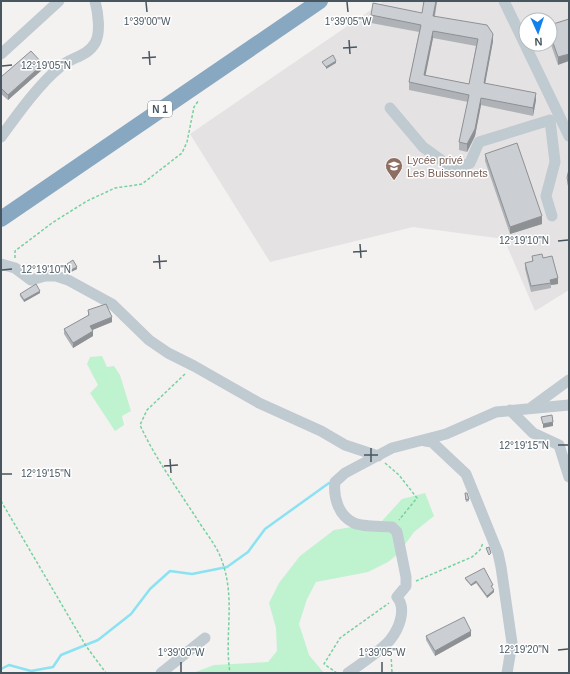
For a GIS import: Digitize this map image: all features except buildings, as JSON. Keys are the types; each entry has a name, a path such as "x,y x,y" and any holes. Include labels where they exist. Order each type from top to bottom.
{"highway":[{"name":"N 1","path":"1,218 320,1"}],"street":[{"path":"1,54 59,1"},
{"path":"1,137 24,106 60,67 84,55 95,43 98,25 95,1"},
{"path":"504,1 569,136"},
{"path":"552,216 546,196 555,162 550,120 554,104"},
{"path":"390,108 424,147 455,170 470,163 479,142 550,120"},
{"path":"1,264 15,268 31,280 45,276 56,276 80,286 112,304 149,340 168,353 259,403 321,431 345,445 378,456"},
{"path":"532,407 569,380"},
{"path":"348,673 390,640 402,614 401,604 397,597 406,586 400,538 392,527 355,524 340,511 335,499 335,482 346,473 392,448 425,441 446,434 496,412 532,407 569,406"},
{"path":"510,410 532,433 559,445 569,477"},
{"path":"425,441 432,442 466,474 491,535 501,567 512,643 507,673"},
{"path":"161,673 205,638"}],"path":[{"path":"15,268 15,251 52,223 87,201 115,188 142,184 182,153 187,142 194,107 202,94"},
{"path":"194,366 147,410 140,425 149,446 222,560 229,590 230,611 227,656 230,673"},
{"path":"378,456 398,475 417,498 392,527"},
{"path":"1,501 86,646 106,673"},
{"path":"406,586 472,557 480,550 483,543"},
{"path":"337,673 324,664 340,638 397,597"},
{"path":"390,640 392,673"}],"shaded area":[{"name":"Lycée privé Les Buissonnets","path":"384,1 569,1 569,290 535,311 504,239 413,227 270,262 190,134"}],"green space":[{"path":"102,356 107,367 114,366 120,375 131,411 122,416 124,425 115,431 90,393 98,385 87,364 90,357"},
{"path":"425,493 434,516 414,532 398,554 388,562 368,572 316,582 307,599 299,624 309,655 324,673 193,673 214,665 268,662 277,651 276,628 269,603 279,583 300,556 334,530 381,522 402,499"}],"waterway":[{"path":"1,669 9,665 31,671 53,667 61,655 98,640 131,614 150,589 170,571 192,574 227,567 248,552 265,529 329,483"}],"place":[{"name":"Lycée privé Les Buissonnets","path":"394,181"}]}
